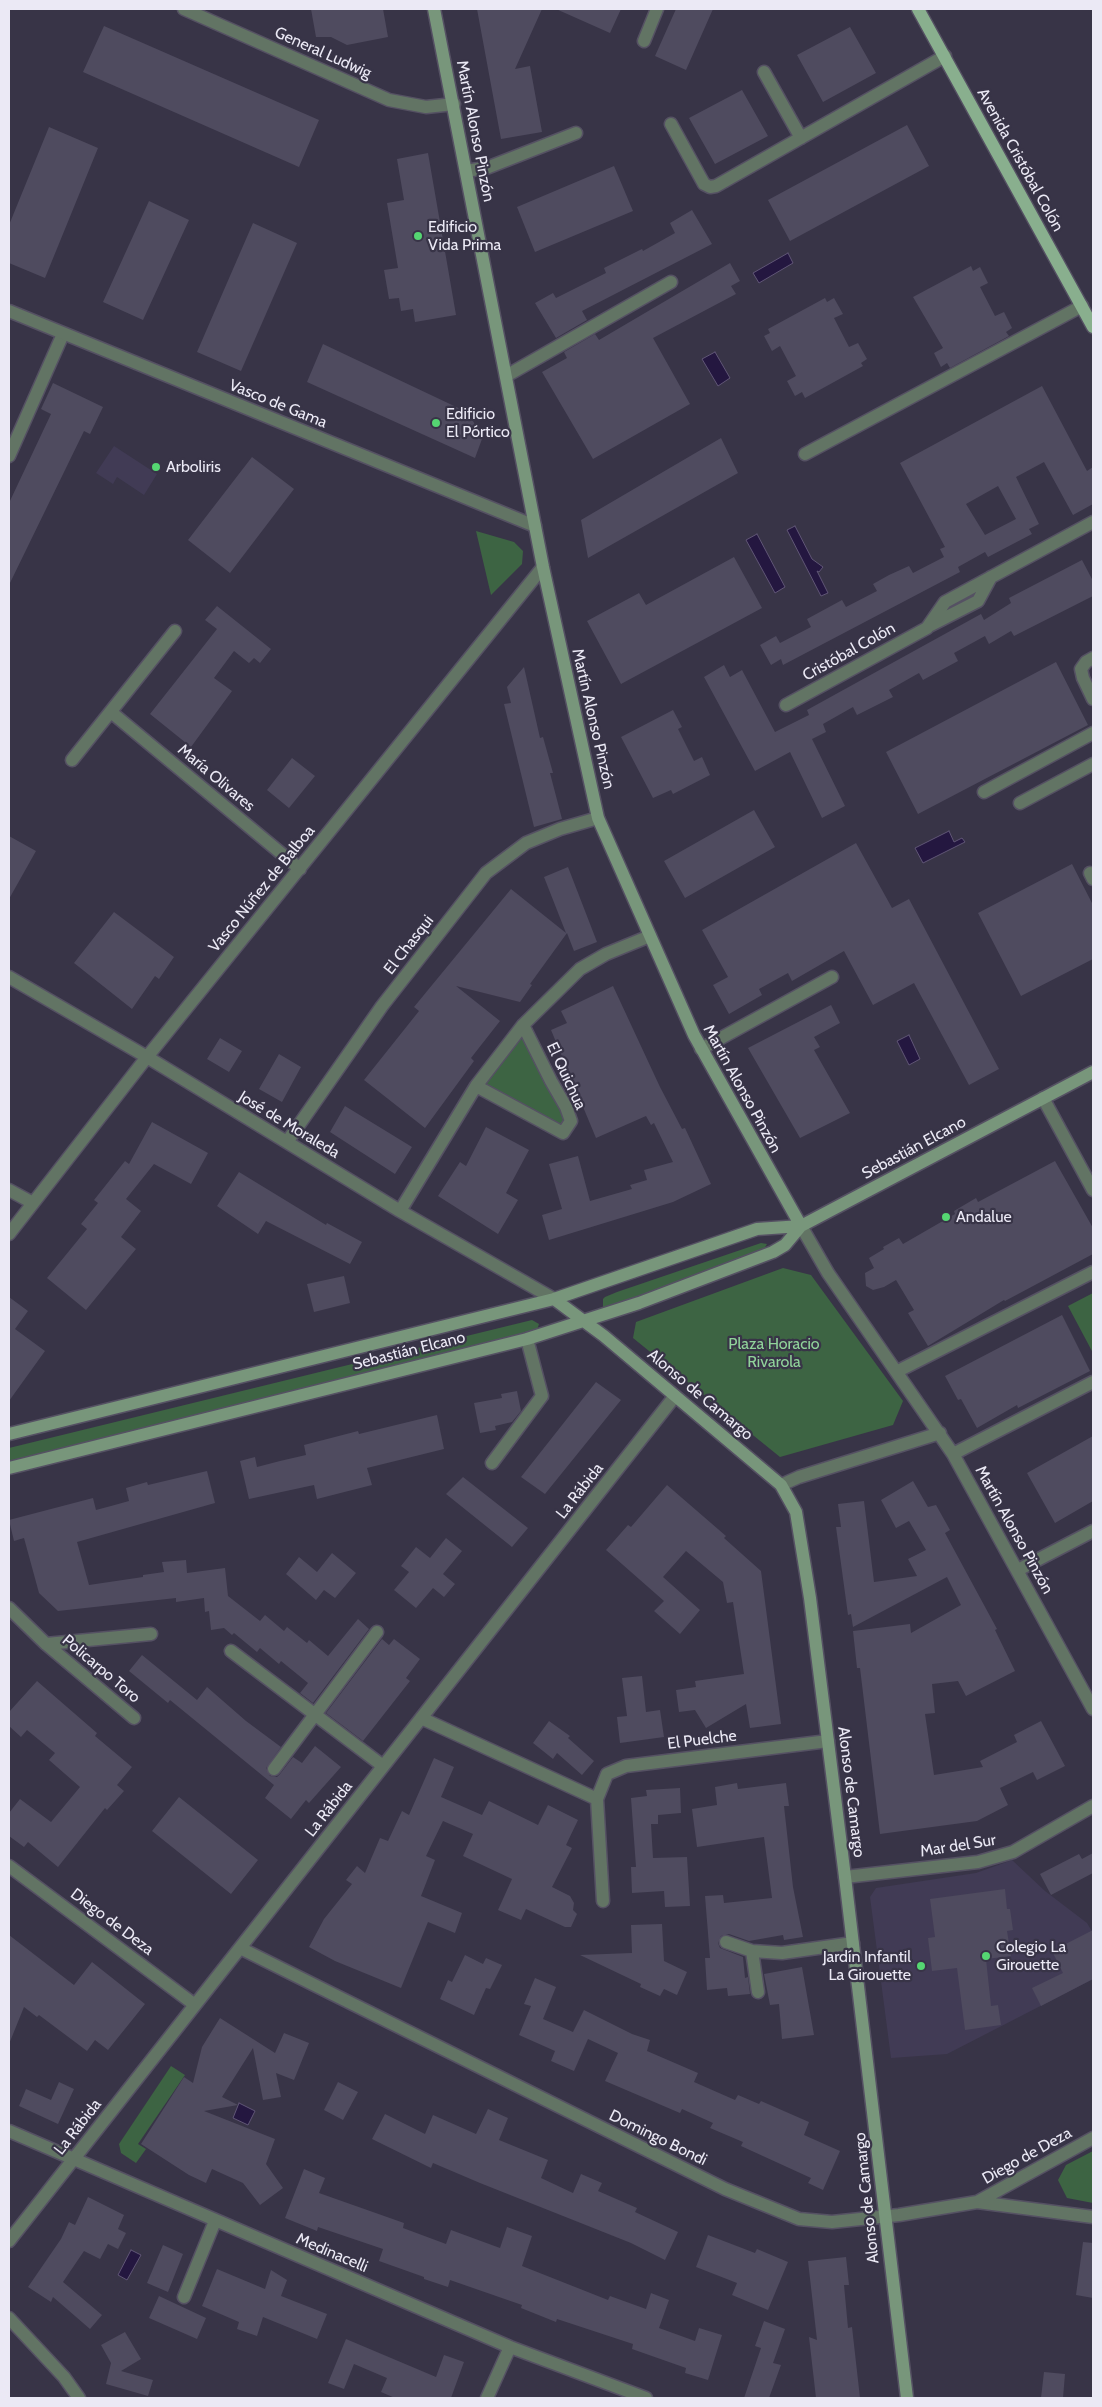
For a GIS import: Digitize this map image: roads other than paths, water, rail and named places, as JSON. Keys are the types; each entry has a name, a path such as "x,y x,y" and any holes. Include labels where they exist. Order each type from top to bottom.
{"main road":[{"name":"Avenida Cristóbal Colón","path":"918,9 1093,327"}],"street":[{"name":"General Ludwig","path":"184,9 389,100 426,107 454,104"},
{"name":"Martín Alonso Pinzón","path":"434,9 543,567 598,818 702,1049 828,1273 898,1371 953,1454 1093,1709"},
{"path":"644,42 657,9"},
{"path":"671,124 704,184 710,187 801,138 945,56"},
{"path":"764,72 801,138"},
{"path":"467,171 489,167 576,134"},
{"path":"506,376 671,282"},
{"path":"805,454 1082,306"},
{"name":"Vasco de Gama","path":"9,311 535,526"},
{"path":"9,456 63,334"},
{"name":"Cristóbal Colón","path":"786,705 927,628 945,602 1093,522"},
{"name":"Vasco Núñez de Balboa","path":"9,1234 147,1057 543,567"},
{"path":"72,760 175,631"},
{"path":"1093,658 1086,662 1081,669 1093,699"},
{"name":"María Olivares","path":"111,712 300,869"},
{"path":"984,792 1093,733"},
{"path":"1020,802 1093,764"},
{"name":"El Chasqui","path":"287,1142 382,1006 486,873 526,843 560,829 598,818"},
{"path":"400,1211 476,1086 523,1025 580,969 606,954 650,936"},
{"name":"José de Moraleda","path":"9,977 147,1057 400,1211 554,1299"},
{"path":"702,1049 832,977"},
{"name":"El Quichua","path":"476,1086 564,1133 570,1121 566,1107 551,1082 523,1025"},
{"name":"Sebastián Elcano","path":"9,1468 527,1339 586,1322 773,1252 785,1245 801,1226 1093,1072"},
{"path":"1043,1098 1093,1190"},
{"path":"9,1190 33,1203"},
{"name":"Sebastián Elcano","path":"9,1434 554,1299 757,1229 801,1226"},
{"path":"898,1371 1093,1272"},
{"name":"Alonso de Camargo","path":"554,1299 586,1322 781,1485 796,1512 803,1544 846,1877 907,2398"},
{"path":"492,1463 542,1396 527,1339"},
{"path":"953,1454 1093,1382"},
{"name":"La Rábida","path":"9,2241 675,1396"},
{"path":"781,1485 794,1478 940,1433"},
{"path":"1018,1570 1093,1531"},
{"name":"Policarpo Toro","path":"9,1608 46,1644 134,1718"},
{"path":"274,1769 377,1632"},
{"name":"Policarpo Toro","path":"46,1644 151,1634"},
{"path":"231,1651 383,1766"},
{"path":"421,1718 597,1799"},
{"name":"El Puelche","path":"603,1901 597,1799 608,1774 626,1766 828,1740"},
{"name":"Mar del Sur","path":"846,1877 978,1862 1013,1852 1093,1806"},
{"name":"Diego de Deza","path":"9,1866 195,2005"},
{"path":"726,1942 752,1951 782,1953 853,1943"},
{"name":"Domingo Bondi","path":"240,1948 725,2189 799,2219 832,2222 977,2202 1093,2216"},
{"path":"752,1951 758,1992"},
{"name":"Medinacelli","path":"9,2131 510,2347 646,2398"},
{"name":"Diego de Deza","path":"977,2202 1093,2138"},
{"path":"184,2297 215,2221"},
{"path":"9,2318 64,2377 79,2398"},
{"path":"487,2398 510,2347"}],"place":[{"name":"Edificio Vida Prima","path":"418,236"},
{"name":"Edificio El Pórtico","path":"436,423"},
{"name":"Arboliris","path":"156,467"},
{"name":"Andalue","path":"946,1217"},
{"name":"Colegio La Girouette","path":"986,1956"},
{"name":"Jardín Infantil La Girouette","path":"921,1966"}],"park label":[{"name":"Plaza Horacio Rivarola","path":"774,1353"}]}
